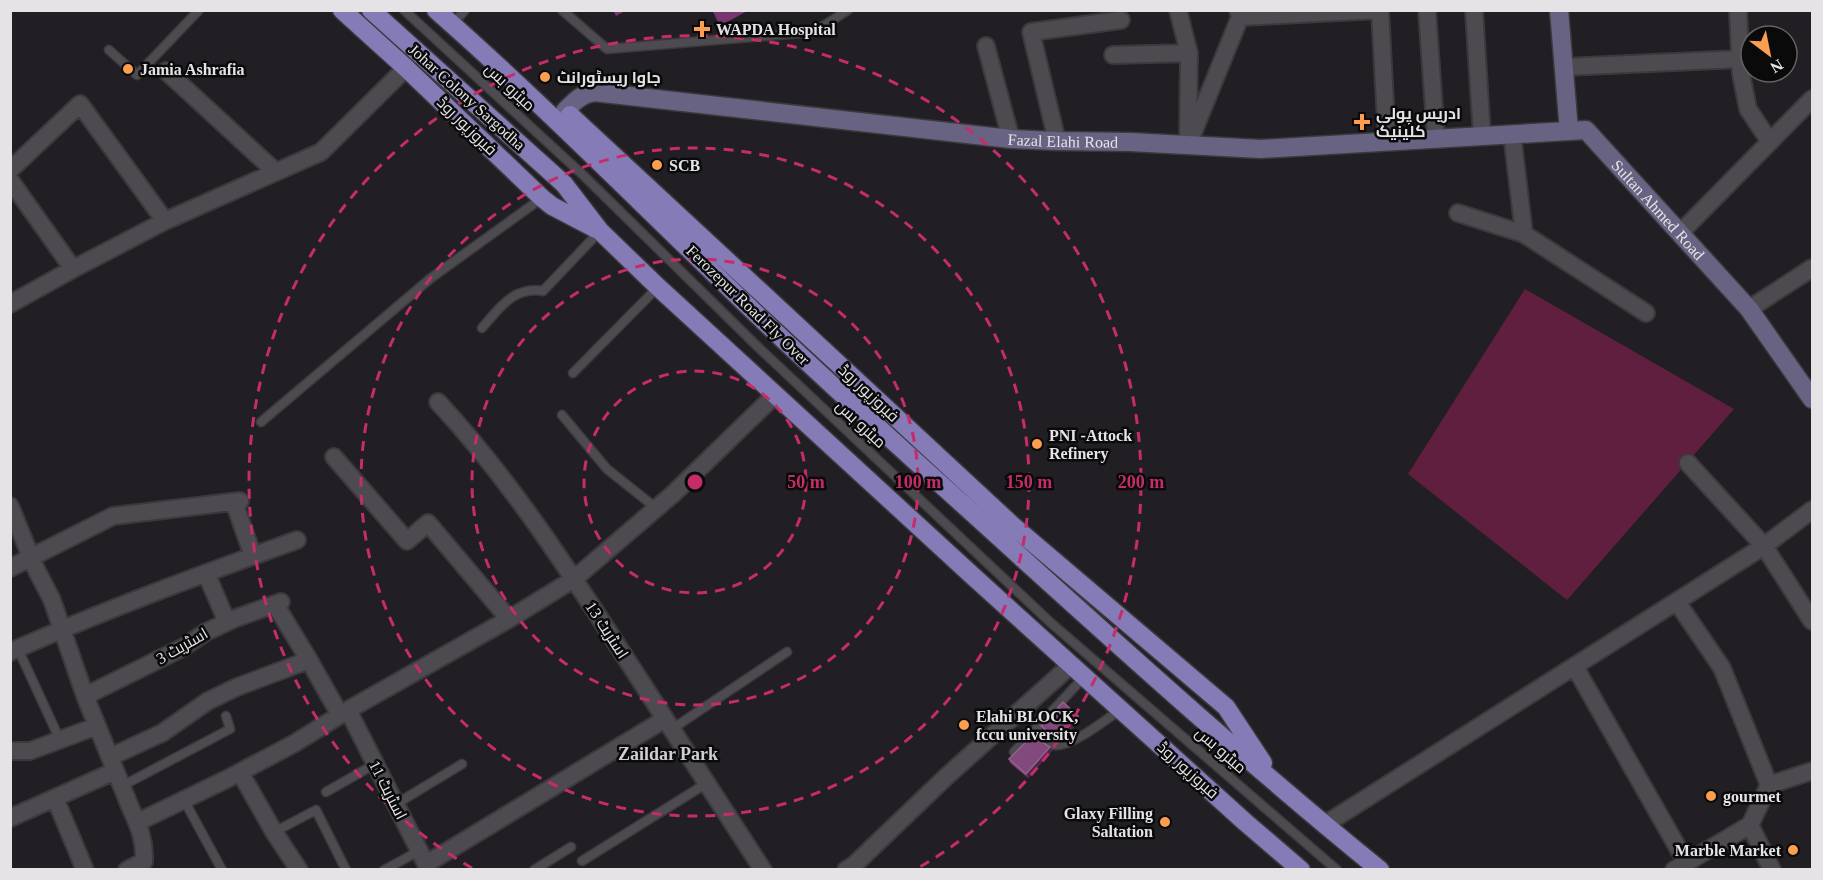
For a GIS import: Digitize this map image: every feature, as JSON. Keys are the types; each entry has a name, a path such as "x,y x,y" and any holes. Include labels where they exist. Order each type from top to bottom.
{"main road":[{"name":"فیروزپور روڈ","path":"342,10 542,198 552,206 600,231"},
{"name":"Johar Colony Sargodha","path":"371,10 564,184"},
{"name":"Ferozepur Road Fly Over","path":"436,10 568,131 748,307 895,445 1144,668"},
{"name":"فیروزپور روڈ","path":"459,13 1012,525 1226,708 1276,783"},
{"name":"فیروزپور روڈ","path":"564,184 600,231 658,287 1298,869"},
{"name":"فیروزپور روڈ","path":"1144,668 1324,825 1380,870"}],"street":[{"path":"1178,10 1189,53 1188,145"},
{"path":"1188,145 1239,14 1380,10 1388,141"},
{"path":"1427,10 1436,138"},
{"path":"1474,10 1482,136"},
{"path":"1559,10 1569,131"},
{"path":"1738,10 1739,34"},
{"path":"1057,141 1031,32 1121,20"},
{"path":"986,46 1011,139"},
{"path":"1113,54 1189,53"},
{"path":"1564,67 1739,59"},
{"path":"10,304 165,221 321,152 406,68"},
{"path":"166,71 276,172"},
{"path":"1743,84 1748,109 1770,142"},
{"name":"Fazal Elahi Road","path":"565,111 579,97 594,92 1011,139 1261,149 1569,131"},
{"path":"1680,233 1812,99"},
{"path":"10,170 80,104 165,221"},
{"name":"Sultan Ahmed Road","path":"1569,131 1586,130 1749,309 1812,399"},
{"path":"1512,134 1524,234"},
{"path":"10,180 73,269"},
{"path":"1458,213 1524,234 1646,313"},
{"path":"1749,309 1812,268"},
{"path":"138,822 295,743 344,712 574,579 673,494 775,395"},
{"name":"اسٹریٹ 13","path":"438,402 498,473 574,579 763,870"},
{"path":"333,458 407,541 428,523 508,619"},
{"path":"1688,463 1764,546 1812,621"},
{"path":"10,568 113,516 237,501 253,556"},
{"path":"10,506 52,600 85,696 138,822 145,847 144,861 127,870"},
{"path":"1324,825 1764,546 1812,510"},
{"path":"14,650 206,573 297,540"},
{"path":"206,573 227,622"},
{"path":"1677,602 1722,668 1769,785"},
{"name":"اسٹریٹ 3","path":"85,696 153,663 206,632 278,603"},
{"name":"اسٹریٹ 11","path":"278,603 309,660 375,764 425,862"},
{"path":"10,818 116,771 162,733 208,701 237,687 309,660"},
{"path":"1575,667 1680,866 1750,825 1769,785 1812,771"},
{"path":"846,870 947,776 1078,671"},
{"path":"425,862 668,724"},
{"path":"12,747 30,751 97,726"},
{"path":"240,772 274,832 299,870"},
{"path":"55,798 85,870"},
{"path":"1750,825 1772,870"}],"lane":[{"path":"109,50 137,75 199,10"},
{"name":"میٹرو بس","path":"404,10 583,175 758,347 1051,623 1337,870"},
{"path":"562,10 607,49 814,32 848,10"},
{"path":"261,422 431,278 542,198"},
{"path":"482,327 507,300 522,291 532,289 543,291 600,231"},
{"path":"573,373 658,287"},
{"path":"562,415 607,469 656,508"},
{"path":"14,650 60,740"},
{"path":"668,724 787,652"},
{"path":"1014,752 1034,731 1078,671"},
{"path":"1034,731 1053,745 1061,745 1120,709"},
{"path":"116,771 230,729 226,716"},
{"path":"326,792 375,764"},
{"path":"396,804 462,764"},
{"path":"582,861 707,783"},
{"path":"184,800 222,870"},
{"path":"274,832 316,810 346,870"},
{"path":"534,870 571,847"},
{"path":"384,870 425,862"}],"shaded area":[{"path":"1525,289 1734,409 1567,600 1408,474"}],"building":[{"path":"1063,702 1078,716 1063,732 1051,734 1041,726"},
{"path":"1033,735 1050,747 1026,774 1009,759"}],"place":[{"name":"WAPDA Hospital","path":"702,29"},
{"name":"Jamia Ashrafia","path":"128,69"},
{"name":"جاوا ریسٹورانٹ","path":"545,77"},
{"name":"ادریس پولی کلینیک","path":"1362,122"},
{"name":"SCB","path":"657,165"},
{"name":"PNI -Attock Refinery","path":"1037,444"},
{"name":"Elahi BLOCK, fccu university","path":"964,725"},
{"name":"gourmet","path":"1711,796"},
{"name":"Glaxy Filling Saltation","path":"1165,822"},
{"name":"Marble Market","path":"1793,850"}],"district":[{"name":"Zaildar Park","path":"668,754"}]}
